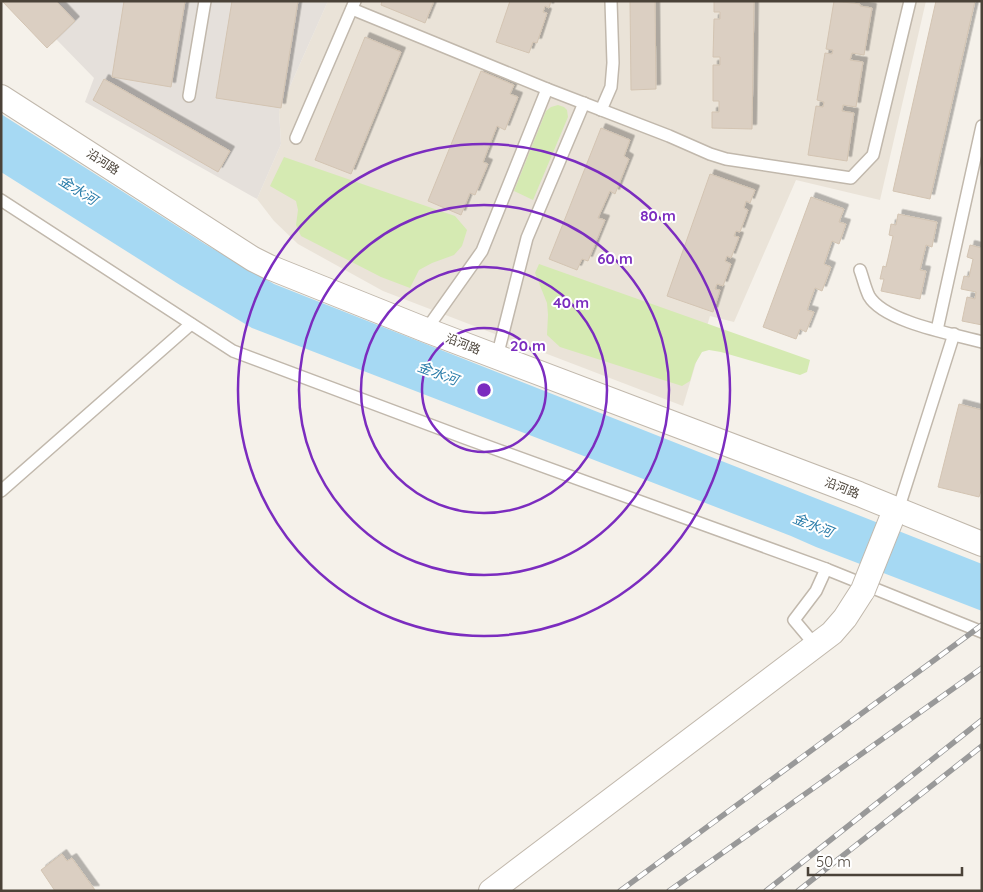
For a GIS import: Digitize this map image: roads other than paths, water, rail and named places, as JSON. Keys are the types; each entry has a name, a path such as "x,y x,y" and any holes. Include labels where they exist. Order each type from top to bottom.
{"street":[{"name":"沿河路","path":"1,97 254,259 269,266 426,330 895,513 982,544"},
{"path":"491,891 832,633 845,618 863,590 895,513"}],"lane":[{"path":"189,96 205,1"},
{"path":"601,110 611,87 613,63 611,1"},
{"path":"296,138 353,5 547,89 669,136 710,154 726,159 851,178 873,155 910,1"},
{"path":"426,330 482,251 547,89"},
{"path":"497,357 527,238 584,103"},
{"path":"937,330 982,126"},
{"path":"1,200 233,351 465,438 826,569 982,632"},
{"path":"860,270 869,297 882,310 912,324 982,342"},
{"path":"1,491 191,324"},
{"path":"895,513 954,334"},
{"path":"815,645 794,620 816,591 826,569"}],"water":[{"name":"金水河","path":"1,114 205,244 274,284 982,564 982,611 252,328 1,172"}],"railway":[{"path":"620,891 982,625"},
{"path":"669,891 982,668"},
{"path":"766,891 982,720"},
{"path":"798,891 982,746"}]}
